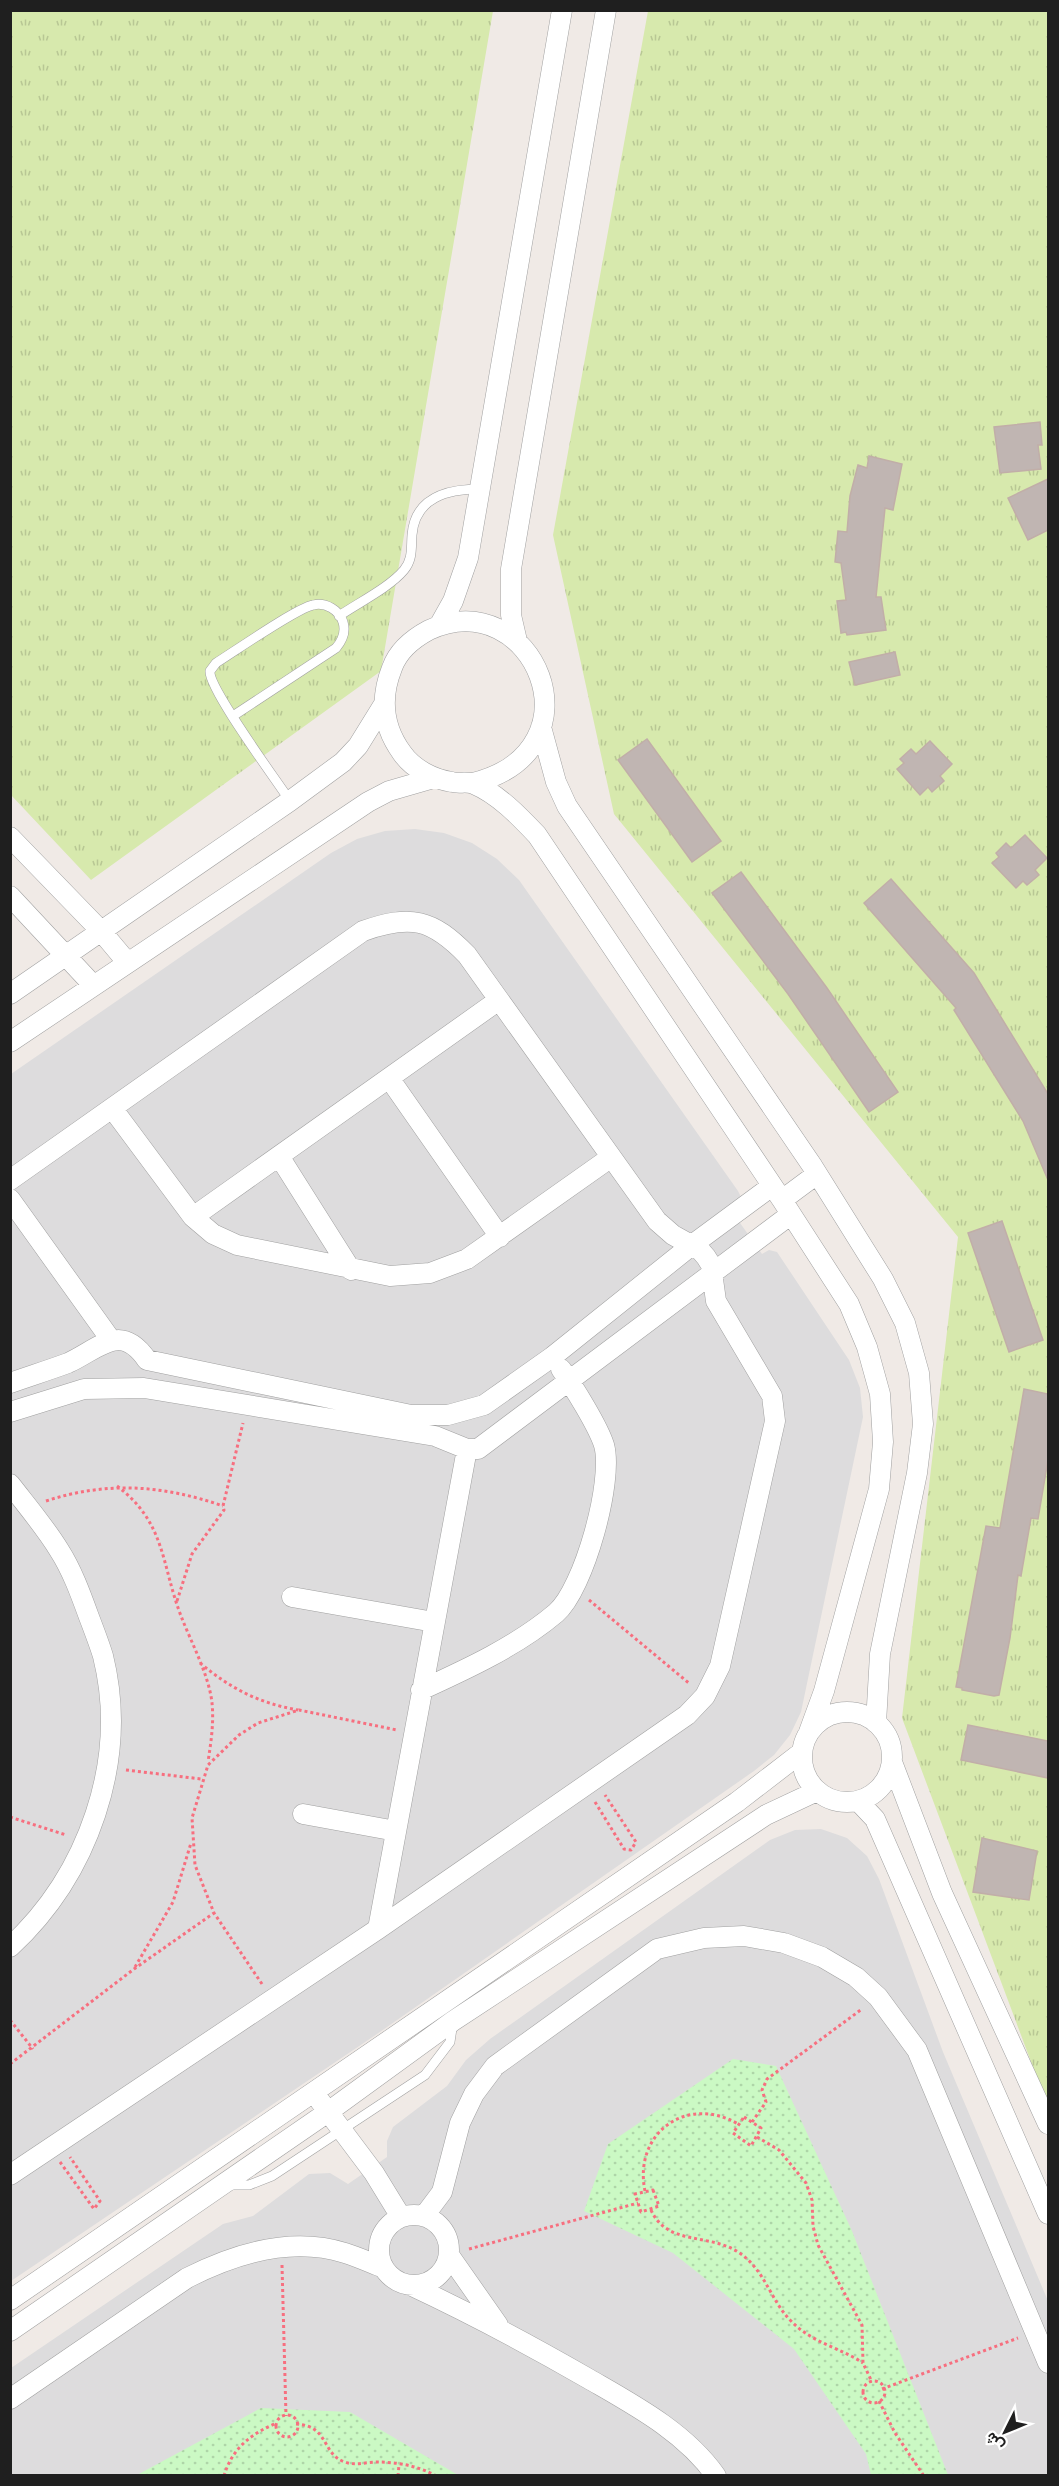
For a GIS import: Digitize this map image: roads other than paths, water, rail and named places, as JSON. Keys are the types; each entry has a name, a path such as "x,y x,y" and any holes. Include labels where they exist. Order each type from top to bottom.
{"street":[{"path":"439,626 462,580 480,489 562,10"},
{"path":"517,641 511,615 511,569 606,10"},
{"path":"459,622 480,623 499,630 517,641 532,659 542,680 545,704 541,727 531,748 515,766 495,777 472,783 453,783 434,778 404,756 386,723 384,704 386,683 393,664 405,648 420,634 439,626 459,622"},
{"path":"10,994 291,801 343,762 358,746 384,704"},
{"path":"541,727 556,782 567,807 817,1174 883,1279 905,1323 920,1372 923,1424 918,1473 880,1654 876,1723"},
{"path":"10,1042 368,802 389,791 434,778"},
{"path":"472,783 520,816 537,835 849,1304 867,1347 880,1394 884,1442 879,1489 867,1536 824,1691 802,1752 805,1773 817,1791 837,1801 858,1801 868,1797 884,1782 892,1762"},
{"path":"10,837 102,931 127,962"},
{"path":"10,896 93,985"},
{"path":"10,1180 363,931 391,921 420,922 447,934 466,955 657,1221 673,1235 692,1245 706,1257 712,1274 716,1301 772,1396 776,1421 720,1666 705,1696 687,1715 378,1929 10,2175"},
{"path":"193,1217 499,1000"},
{"path":"390,1078 500,1237"},
{"path":"112,1108 193,1217 213,1234 237,1245 351,1270 390,1276 430,1273 467,1259 610,1158"},
{"path":"279,1156 351,1270"},
{"path":"10,1383 69,1362 100,1343 111,1340 133,1344 147,1360 411,1414 448,1416 484,1405 552,1357 692,1245 781,1200 817,1174"},
{"path":"10,1199 111,1340"},
{"path":"10,1412 84,1389 144,1388 435,1436 467,1449 478,1449 486,1445 503,1428 712,1274 781,1200"},
{"path":"421,1690 478,1665 558,1612 574,1587 589,1550 607,1475 604,1445 568,1380 552,1357"},
{"path":"144,1388 147,1360"},
{"path":"484,1405 503,1428"},
{"path":"378,1929 467,1449"},
{"path":"10,1484 60,1551 84,1602 103,1657 110,1712 106,1767 99,1805 86,1842 71,1874 52,1903 10,1947"},
{"path":"292,1597 434,1622"},
{"path":"809,1732 825,1717 846,1711 857,1713 876,1723 889,1740 892,1762 942,1893 1048,2124"},
{"path":"10,2300 755,1790 802,1752"},
{"path":"10,2331 328,2112 453,2021 766,1815 817,1791"},
{"path":"858,1801 875,1819 1048,2214"},
{"path":"303,1814 396,1831"},
{"path":"424,2216 442,2192 460,2123 474,2094 495,2066 657,1949 704,1938 744,1936 784,1943 822,1957 856,1977 878,1997 917,2050 1048,2363"},
{"path":"315,2092 401,2217"},
{"path":"384,2268 379,2252 382,2235 401,2217 424,2216 442,2227 450,2251 500,2327"},
{"path":"10,2399 187,2278 217,2263 249,2253 282,2248 313,2248 343,2252 384,2268 400,2283 410,2285 500,2327 645,2411 680,2438 716,2475"},
{"path":"410,2285 432,2281 446,2266 450,2251"}],"lane":[{"path":"339,616 405,569 412,555 413,528 416,518 428,502 456,489 480,489"},
{"path":"233,716 336,648 343,635 344,627 339,616 327,605 307,606 212,666 211,682 233,716 291,801"},
{"path":"221,2184 237,2187 261,2182 425,2075 450,2042 453,2021"}]}
